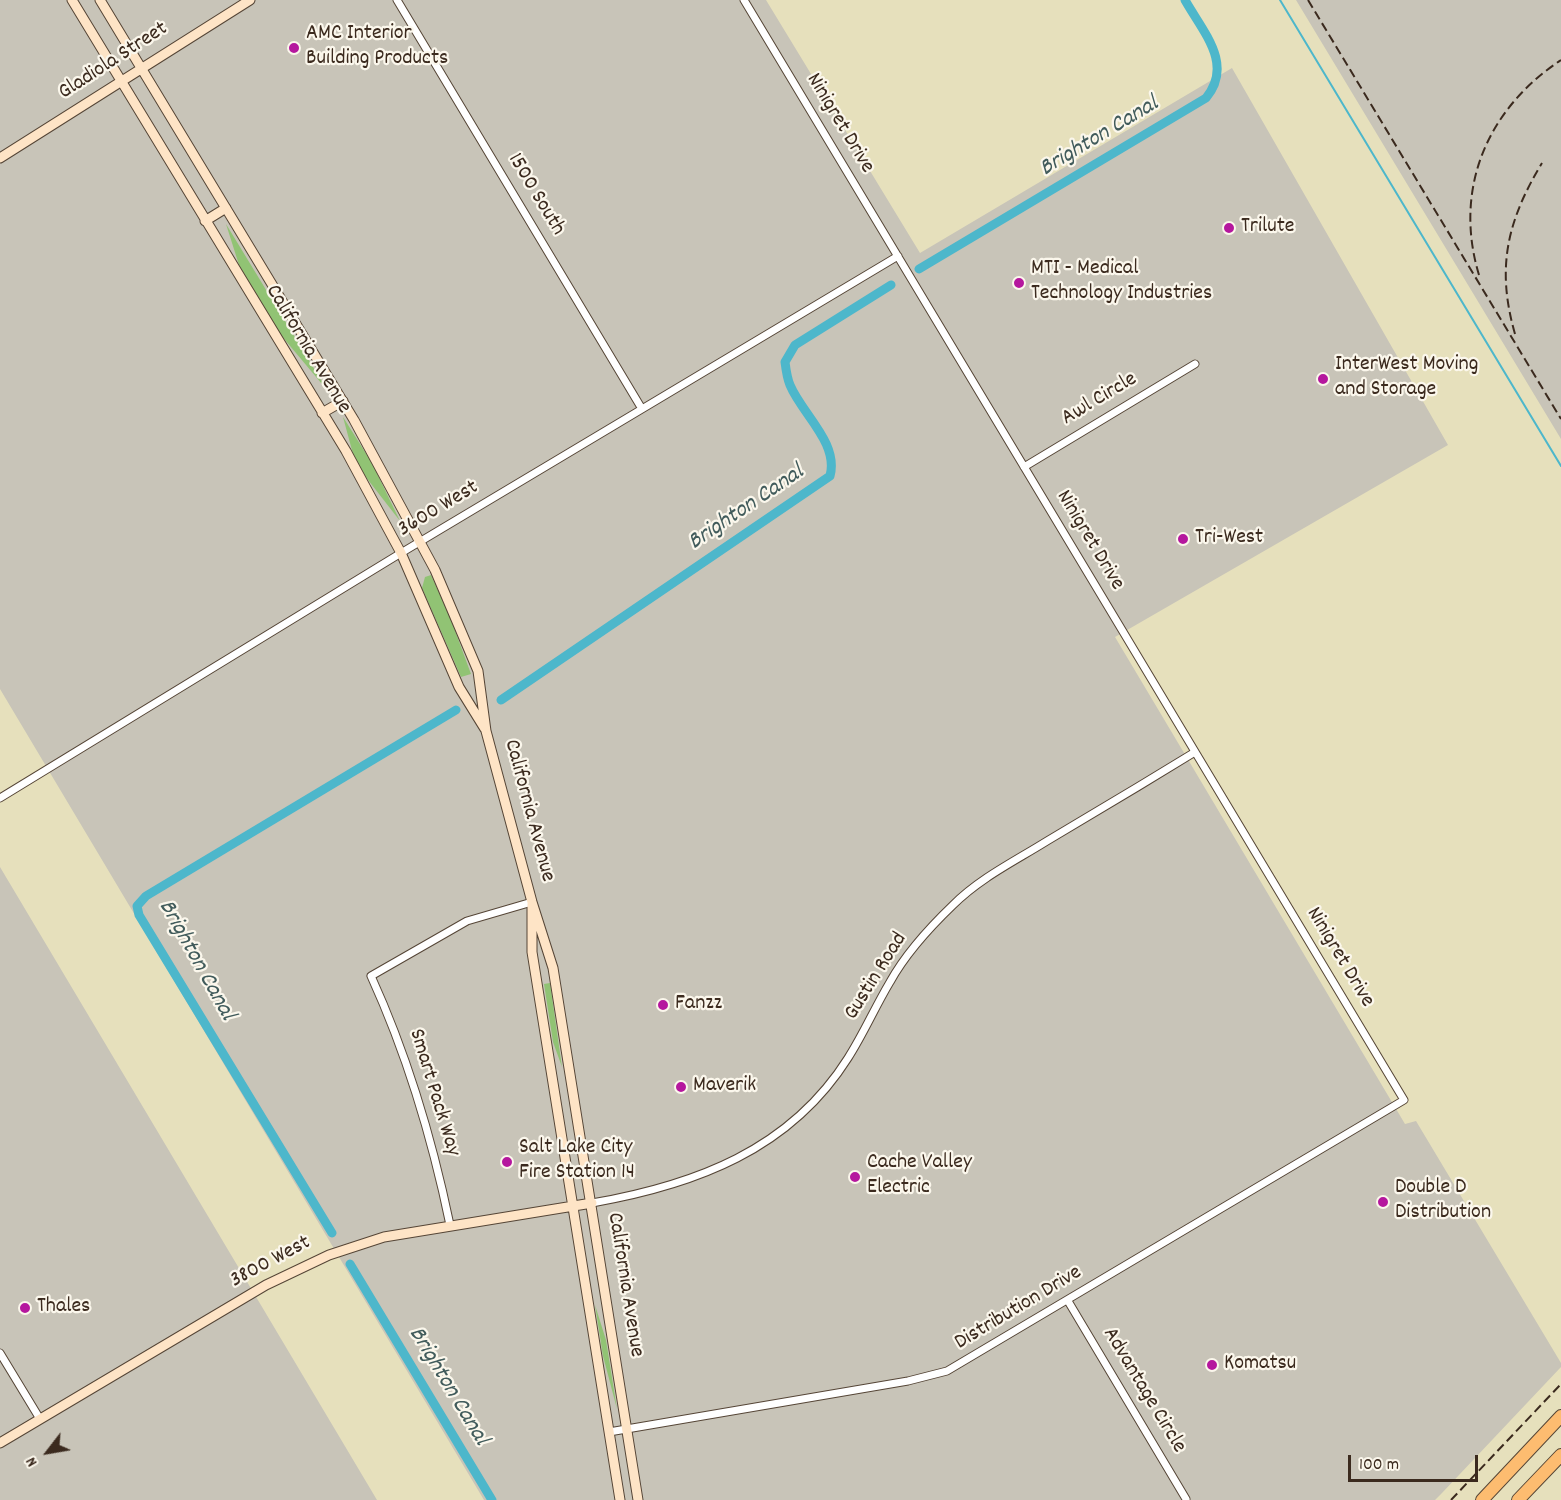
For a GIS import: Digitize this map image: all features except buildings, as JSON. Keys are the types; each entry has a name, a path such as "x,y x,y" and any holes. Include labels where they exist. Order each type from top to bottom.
{"highway":[{"path":"1482,1500 1561,1416"},
{"path":"1518,1500 1561,1455"}],"main road":[{"name":"California Avenue","path":"72,0 322,413 401,553 459,687 486,731"},
{"name":"California Avenue","path":"100,0 343,401 421,541 478,671 486,731 532,902 554,968 638,1500"},
{"name":"Gladiola Street","path":"0,158 120,80 250,0"},
{"path":"205,221 226,208"},
{"path":"322,413 343,401"},
{"name":"California Avenue","path":"532,902 532,952 620,1500"},
{"name":"3800 West","path":"0,1443 306,1264 365,1242 450,1225 592,1203"}],"street":[{"name":"1500 South","path":"397,0 642,409"},
{"name":"Ninigret Drive","path":"744,0 1404,1100"},
{"name":"3600 West","path":"0,798 401,553 898,256"},
{"name":"Awl Circle","path":"1024,467 1195,364"},
{"name":"Gustin Road","path":"592,1203 676,1185 699,1177 747,1154 773,1137 806,1109 835,1077 870,1022 901,964 925,933 955,902 994,874 1195,752"},
{"name":"Smart Pack Way","path":"450,1225 419,1096 401,1044 371,976 467,921 532,902"},
{"name":"Distribution Drive","path":"609,1432 937,1374 968,1361 1404,1100"},
{"name":"Advantage Circle","path":"1068,1301 1186,1498"},
{"path":"0,1353 40,1419"}],"shaded area":[{"path":"0,0 766,0 920,253 1232,68 1448,445 1115,637 1405,1124 1416,1121 1561,1363 1561,1367 1435,1500 484,1500 0,689"},
{"path":"1296,0 1561,0 1561,439"},
{"path":"0,867 112,1055 377,1500 0,1500"}],"green space":[{"path":"226,224 327,390 280,334 239,265"},
{"path":"343,417 372,463 400,521 365,476 353,454"},
{"path":"431,575 450,617 471,674 461,677 422,588 425,577"},
{"path":"550,983 562,1067 553,1042 544,984"},
{"path":"595,1305 606,1340 617,1409 603,1356"}],"waterway":[{"name":"Brighton Canal","path":"919,269 1206,98 1214,85 1217,73 1216,60 1207,36 1185,0"},
{"path":"1280,0 1561,466"},
{"name":"Brighton Canal","path":"501,700 830,476 829,452 818,429 790,385 785,362 795,345 891,285"},
{"name":"Brighton Canal","path":"332,1233 139,915 137,906 146,896 456,710"},
{"name":"Brighton Canal","path":"350,1264 492,1500"}],"railway":[{"path":"1308,0 1561,419"},
{"path":"1479,275 1472,243 1470,212 1474,182 1482,154 1496,127 1513,102 1535,80 1561,60"},
{"path":"1515,334 1506,288 1508,246 1520,205 1542,163"},
{"path":"1451,1500 1561,1384"}],"place":[{"name":"AMC Interior Building Products","path":"294,48"},
{"name":"Trilute","path":"1229,228"},
{"name":"MTI - Medical Technology Industries","path":"1019,283"},
{"name":"InterWest Moving and Storage","path":"1323,379"},
{"name":"Tri-West","path":"1183,539"},
{"name":"Fanzz","path":"663,1005"},
{"name":"Maverik","path":"681,1087"},
{"name":"Salt Lake City Fire Station 14","path":"507,1162"},
{"name":"Cache Valley Electric","path":"855,1177"},
{"name":"Double D Distribution","path":"1383,1202"},
{"name":"Thales","path":"25,1308"},
{"name":"Komatsu","path":"1212,1365"}]}
